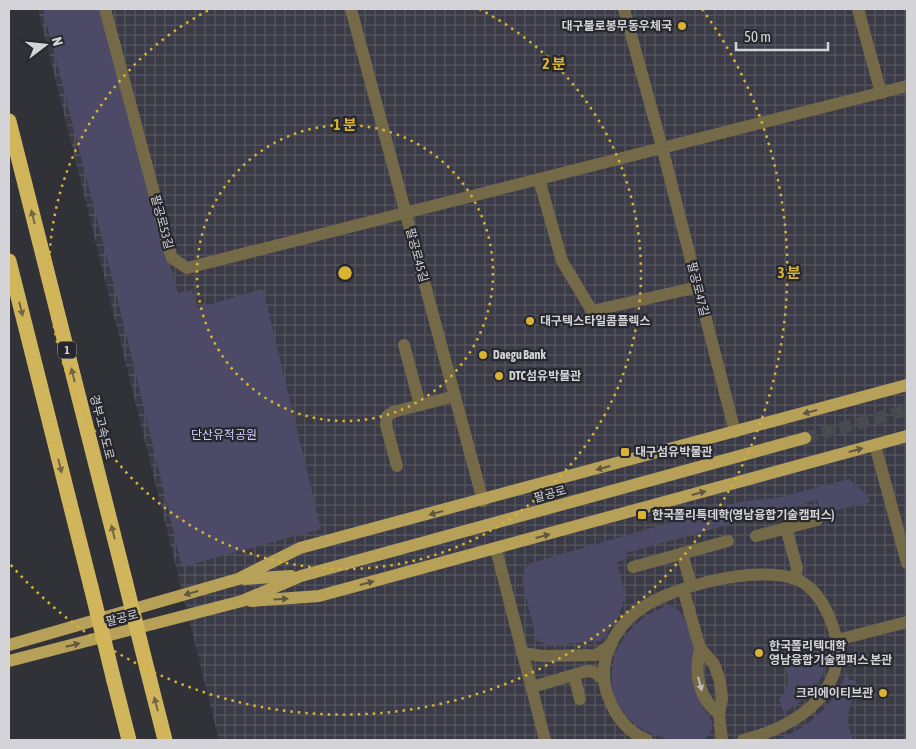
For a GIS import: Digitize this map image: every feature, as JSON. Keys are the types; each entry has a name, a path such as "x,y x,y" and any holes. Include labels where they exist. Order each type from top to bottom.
{"highway":[{"name":"경부고속도로","path":"9,121 165,740"},
{"path":"9,262 129,740"}],"main road":[{"path":"238,579 300,548 483,501 907,385"},
{"path":"242,601 320,596 907,436"},
{"name":"팔공로","path":"302,576 806,438"},
{"path":"238,579 302,576"},
{"path":"242,601 302,576"},
{"name":"팔공로","path":"9,645 238,579"},
{"name":"팔공로","path":"9,662 242,601"},
{"path":"30,638 37,642 39,647 34,655"}],"street":[{"name":"팔공로53길","path":"105,9 168,249 172,258 178,264 187,268 406,214 662,147"},
{"name":"팔공로45길","path":"352,9 483,501"},
{"name":"팔공로47길","path":"624,9 662,147 734,432"},
{"path":"858,9 881,93"},
{"path":"662,147 907,86"},
{"path":"539,179 562,261 592,311 698,287"},
{"path":"404,346 420,405"},
{"path":"397,466 386,425 387,416 393,412 455,396"},
{"path":"875,445 907,563"},
{"path":"756,536 817,520"},
{"path":"786,528 797,568 796,574 791,578"},
{"path":"633,567 728,541"},
{"path":"496,549 545,740"},
{"path":"682,553 700,648 697,669 702,694 707,703 719,714"},
{"path":"647,740 632,732 617,715 607,696 603,679 604,661 620,631 639,610 687,587 744,576 791,578 806,585 819,598 828,615 837,640 837,660 834,675 829,688 817,702 783,727 743,740"},
{"path":"837,640 907,622"},
{"path":"522,653 540,656 596,655 611,645"},
{"path":"700,648 714,664 720,681 722,699 719,714 723,740"},
{"path":"567,656 580,699"},
{"path":"532,687 592,672 603,679"}],"shaded area":[{"path":"38,9 907,9 907,740 219,740"}],"green space":[{"name":"단산유적공원","path":"43,9 99,9 178,293 192,290 197,308 263,289 321,529 182,567 122,317"},
{"path":"849,479 868,496 870,502 822,514 817,500 626,553 627,559 617,562 626,598 624,599 619,616 601,641 550,645 537,641 522,580 528,564 740,502 781,497"},
{"path":"667,606 676,609 683,616 692,640 701,701 712,724 711,732 701,739 687,740 657,735 634,723 619,706 612,684 613,662 623,640 641,620"},
{"path":"825,647 825,668 821,678 809,694 784,713 779,700 786,689 788,680 783,659"},
{"path":"847,671 849,680 854,680 857,691 848,715 849,728 854,740 776,740 799,729 820,713 836,694"}],"tunnel":[{"path":"805,438 907,410"}],"place":[{"name":"대구불로봉무동우체국","path":"682,26"},
{"name":"대구텍스타일콤플렉스","path":"530,321"},
{"name":"Daegu Bank","path":"483,355"},
{"name":"DTC섬유박물관","path":"499,376"},
{"name":"대구섬유박물관","path":"625,452"},
{"name":"한국폴리특데학(영남융합기술캠퍼스)","path":"642,515"},
{"name":"한국폴리텍대학 영남융합기술캠퍼스 본관","path":"759,653"},
{"name":"크리에이티브관","path":"883,693"}]}
